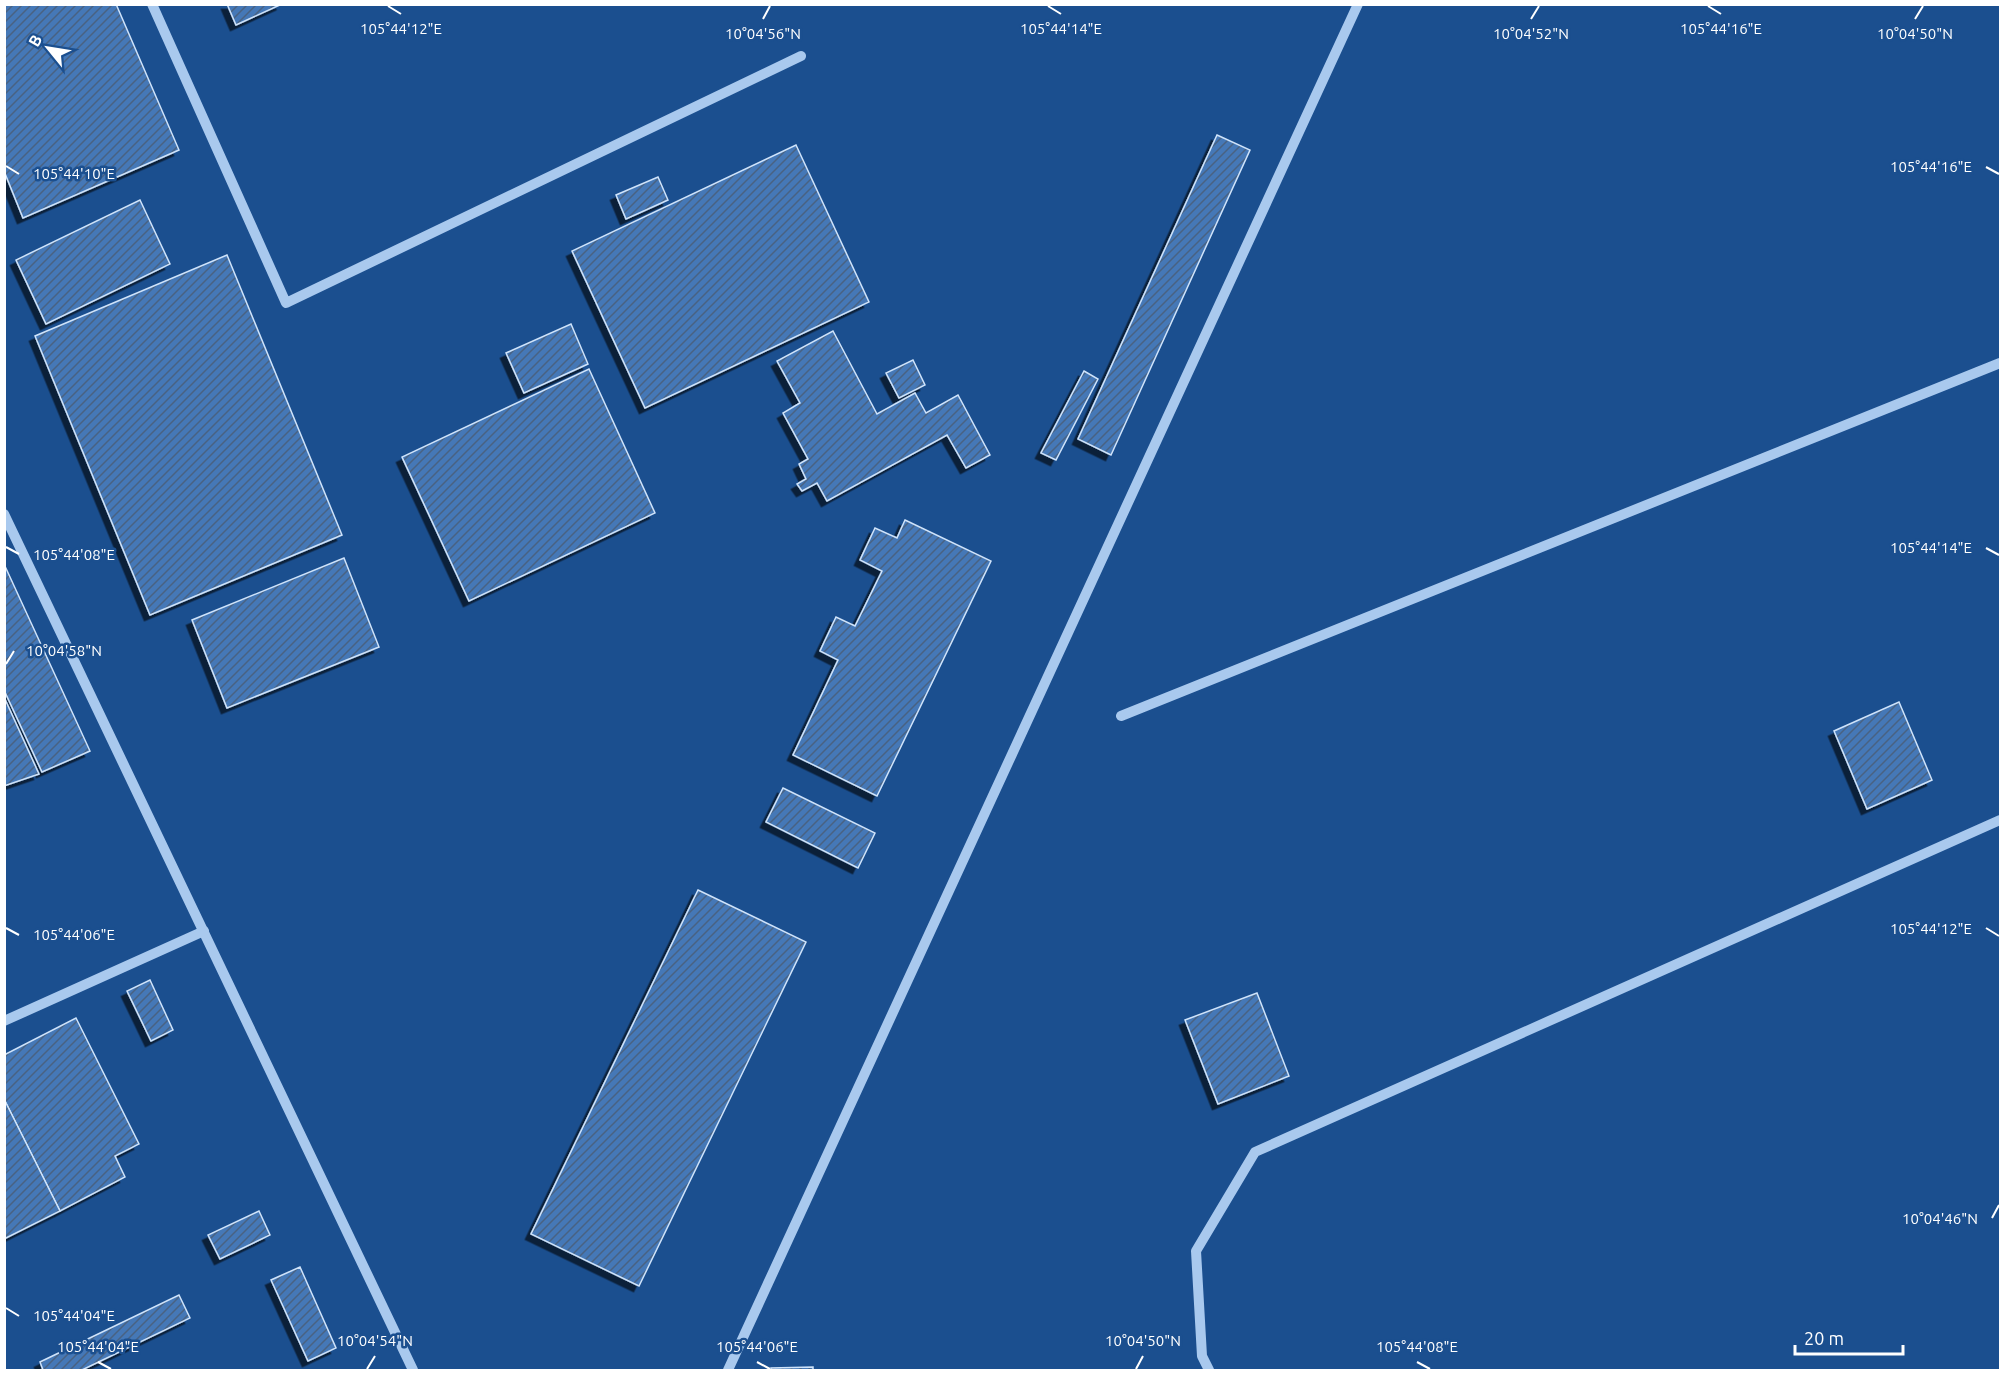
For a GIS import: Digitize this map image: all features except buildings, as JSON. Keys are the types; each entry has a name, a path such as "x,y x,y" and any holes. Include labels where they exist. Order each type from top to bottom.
{"street":[{"path":"152,4 286,303 801,56"},
{"path":"728,1371 1358,4"},
{"path":"1121,716 2001,363"},
{"path":"4,514 413,1371"},
{"path":"1209,1371 1202,1356 1196,1251 1255,1152 2001,820"},
{"path":"4,1021 204,931"}]}
